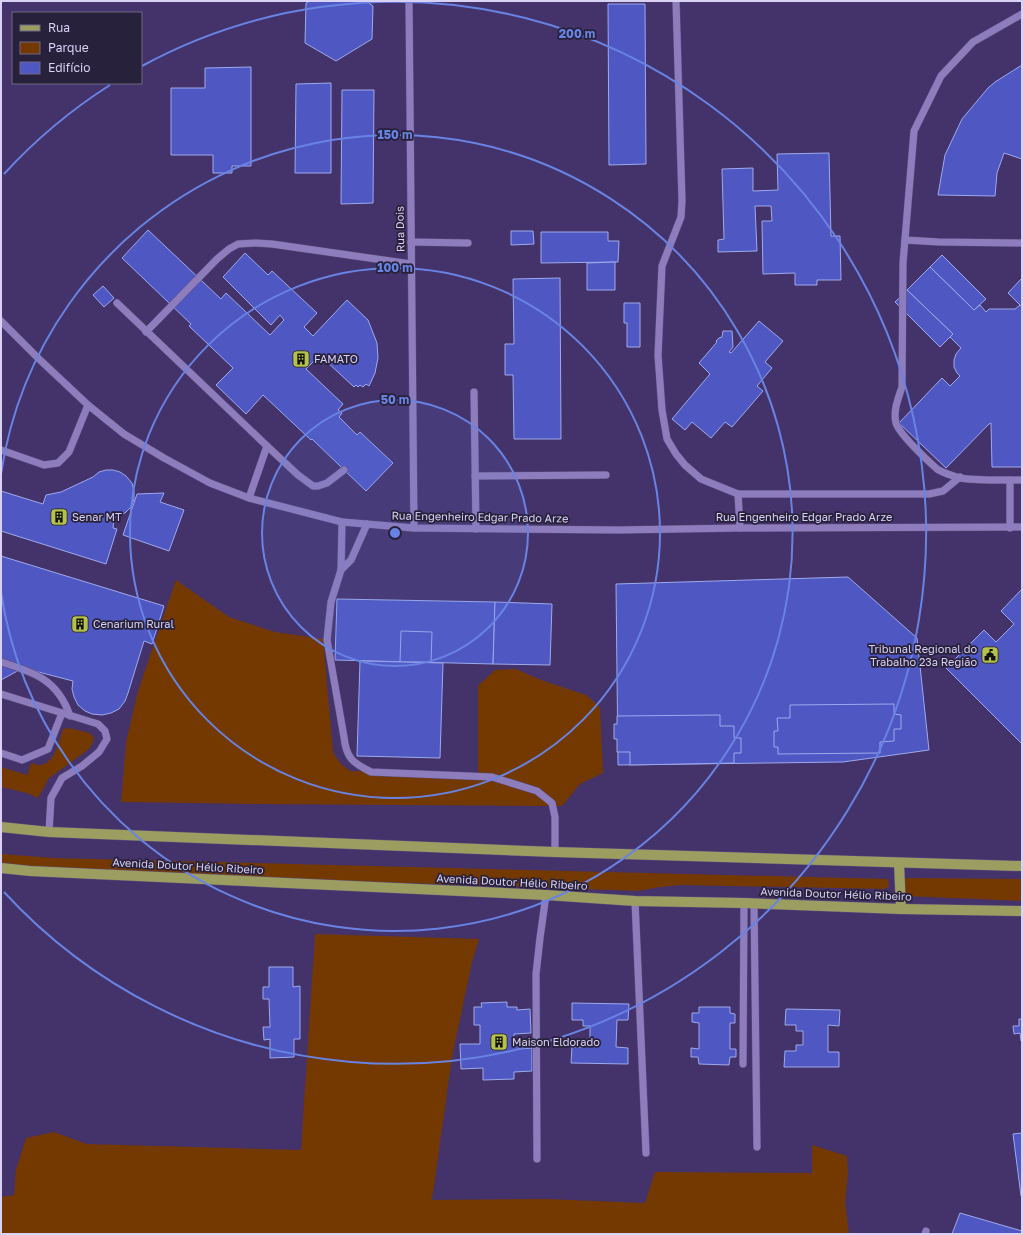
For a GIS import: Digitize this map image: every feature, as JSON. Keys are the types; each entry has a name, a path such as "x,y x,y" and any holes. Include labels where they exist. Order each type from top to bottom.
{"main road":[{"path":"1,827 49,832 555,852 1022,866"},
{"path":"899,863 901,909"},
{"name":"Avenida Doutor Hélio Ribeiro","path":"1,868 546,895 635,901 1022,911"}],"street":[{"name":"Rua Dois","path":"408,1 414,528"},
{"path":"676,1 682,201 680,217 662,266 658,355 662,410 667,439 685,465 701,479 738,494 929,494 943,491 960,478"},
{"path":"1022,14 973,42 941,76 914,131 903,263 902,387 895,407 896,423 900,431 938,469 960,478 1022,480"},
{"path":"905,240 1022,243"},
{"path":"411,242 468,243"},
{"path":"146,332 217,259 238,244 272,244 411,264"},
{"path":"117,303 298,476 313,486 318,486 327,483 344,470"},
{"name":"Rua Engenheiro Edgar Prado Arze","path":"1,320 88,405 124,434 164,458 210,483 248,498 342,522 414,528 476,529 618,530 1022,527"},
{"path":"474,392 476,529"},
{"path":"1,450 44,464 58,463 70,452 88,405"},
{"path":"248,498 267,446"},
{"path":"475,476 606,475"},
{"path":"1010,480 1010,528"},
{"path":"738,494 740,528"},
{"path":"342,522 340,560 341,570 331,602 327,640 345,749 357,765 371,772 492,777 537,791 552,803 555,817 555,852"},
{"path":"341,570 351,560 367,524"},
{"path":"1,662 23,668 48,682 66,704 70,716"},
{"path":"1,694 98,724 105,731 107,739 100,752 82,766 62,778 51,798 49,832"},
{"path":"1,753 22,760 48,749 62,713"},
{"path":"537,1159 536,974 546,895"},
{"path":"635,901 646,1152"},
{"path":"743,1064 749,903"},
{"path":"749,903 757,1147"}],"green space":[{"path":"176,580 229,617 275,632 323,639 333,752 340,763 350,771 478,773 478,686 495,670 516,669 541,680 586,695 600,707 603,773 580,784 562,806 121,802 126,742 138,691"},
{"path":"69,728 90,733 94,738 92,744 88,750 49,778 38,798 27,793 1,787 1,767 27,775 31,763 40,765 45,764 53,756 63,729"},
{"path":"1,854 54,858 888,879 889,886 883,889 682,885 638,891 62,873 1,867"},
{"path":"904,878 1022,879 1022,901 904,896"},
{"path":"315,934 479,939 472,962 452,1057 432,1200 546,1199 645,1203 655,1172 812,1173 812,1145 847,1156 848,1174 845,1202 849,1234 1,1234 1,1197 14,1195 16,1170 26,1138 54,1132 87,1144 301,1150"}],"building":[{"path":"310,1 366,1 373,6 372,39 336,61 305,43 306,3"},
{"path":"608,4 645,4 646,164 609,165"},
{"path":"1022,65 1022,159 1004,153 997,173 995,196 938,195 945,155 962,119 988,88"},
{"path":"251,67 251,166 232,166 232,173 213,173 213,155 171,155 171,88 205,88 205,68"},
{"path":"331,83 331,173 295,173 296,84"},
{"path":"342,90 374,90 373,203 341,204"},
{"path":"829,153 831,236 840,236 841,280 817,280 817,285 795,285 795,273 763,274 762,221 772,221 771,206 755,206 757,251 718,252 718,240 724,239 722,169 753,168 753,191 778,190 777,154"},
{"name":"FAMATO","path":"148,230 221,299 226,293 270,335 284,320 280,315 271,325 223,277 245,253 268,275 272,271 317,313 304,327 313,336 347,300 368,320 377,343 378,358 375,373 369,386 366,384 363,387 360,385 358,387 356,385 354,387 326,361 314,361 306,369 343,404 338,410 342,413 339,417 357,435 360,432 393,463 366,491 312,439 311,440 263,395 246,414 216,385 233,368 189,326 191,324 122,258"},
{"path":"511,231 533,231 534,244 511,245"},
{"path":"541,232 608,232 608,241 619,241 618,262 541,263"},
{"path":"942,255 986,299 974,310 930,267"},
{"path":"615,262 615,290 587,290 587,263"},
{"path":"930,267 974,310 980,305 986,312 989,309 1015,309 1020,305 1022,307 1022,467 992,467 991,423 946,468 899,423 942,378 950,386 960,376 954,367 954,360 956,354 961,348 950,337 953,334 907,290"},
{"path":"560,278 561,439 514,439 513,375 505,375 505,344 514,344 513,279"},
{"path":"1022,278 1022,307 1008,293"},
{"path":"103,286 114,298 104,307 93,295"},
{"path":"907,290 953,334 940,347 895,302"},
{"path":"624,303 640,303 640,347 627,347 627,323 624,323"},
{"path":"759,321 783,341 765,362 772,368 757,386 763,391 732,427 725,422 711,438 692,422 685,430 672,419 710,374 699,363 717,342 716,341 722,337 723,331 732,331 733,347 729,352 731,353"},
{"name":"Senar MT","path":"106,470 120,472 126,476 132,483 134,499 131,507 125,513 114,518 113,528 117,529 106,564 1,531 1,491 43,504 46,495 61,492 93,477 99,472"},
{"path":"164,493 160,502 184,510 169,551 123,535 137,494"},
{"name":"Cenarium Rural","path":"1,556 164,606 152,644 144,641 128,693 125,701 119,709 102,715 92,714 85,711 78,705 72,689 73,681 23,668 1,680"},
{"path":"848,577 917,638 929,750 843,762 618,765 616,584"},
{"name":"Tribunal Regional do Trabalho 23ª Região","path":"1022,589 1022,744 946,668 984,630 996,642 1014,624 1001,611"},
{"path":"337,599 495,602 493,664 335,660"},
{"path":"495,602 552,604 550,665 493,664"},
{"path":"401,631 432,632 431,662 400,662"},
{"path":"360,661 443,663 440,758 357,756"},
{"path":"894,704 894,714 901,715 901,729 894,729 894,741 880,742 880,753 778,754 778,747 774,747 774,731 778,731 777,718 790,718 790,705"},
{"path":"720,715 720,726 734,726 734,738 741,738 741,753 734,753 734,763 630,765 630,752 617,752 617,739 614,739 614,724 617,724 617,716"},
{"path":"269,967 293,967 293,987 300,986 300,1039 294,1039 294,1057 270,1058 270,1039 264,1040 263,1027 270,1027 269,999 263,999 263,987 269,987"},
{"name":"Maison Eldorado","path":"507,1002 507,1007 517,1007 517,1010 530,1009 531,1033 514,1034 514,1041 518,1041 519,1049 532,1048 532,1071 514,1072 514,1079 483,1080 483,1068 461,1069 460,1044 480,1044 480,1025 474,1025 474,1007 482,1007 481,1003"},
{"path":"572,1003 629,1004 628,1020 617,1020 616,1047 628,1048 628,1064 571,1063 572,1047 583,1047 583,1040 590,1040 590,1026 583,1026 583,1020 572,1020"},
{"path":"699,1007 730,1007 730,1013 735,1014 735,1023 730,1023 730,1049 736,1049 736,1057 730,1057 729,1065 699,1064 698,1057 691,1057 691,1048 699,1049 699,1023 692,1022 692,1013 699,1013"},
{"path":"786,1009 840,1010 839,1026 828,1025 828,1052 839,1052 839,1067 784,1067 785,1051 796,1051 796,1045 803,1045 803,1031 796,1031 796,1025 785,1025"},
{"path":"1019,1019 1022,1019 1022,1041 1020,1033 1014,1034 1013,1026 1019,1026"},
{"path":"1022,1133 1022,1196 1021,1196 1013,1134"},
{"path":"960,1213 1022,1231 1022,1234 952,1234"}],"place":[{"name":"FAMATO","path":"301,359"},
{"name":"Senar MT","path":"59,517"},
{"name":"Cenarium Rural","path":"80,624"},
{"name":"Tribunal Regional do Trabalho 23ª Região","path":"990,655"},
{"name":"Maison Eldorado","path":"499,1042"}]}
